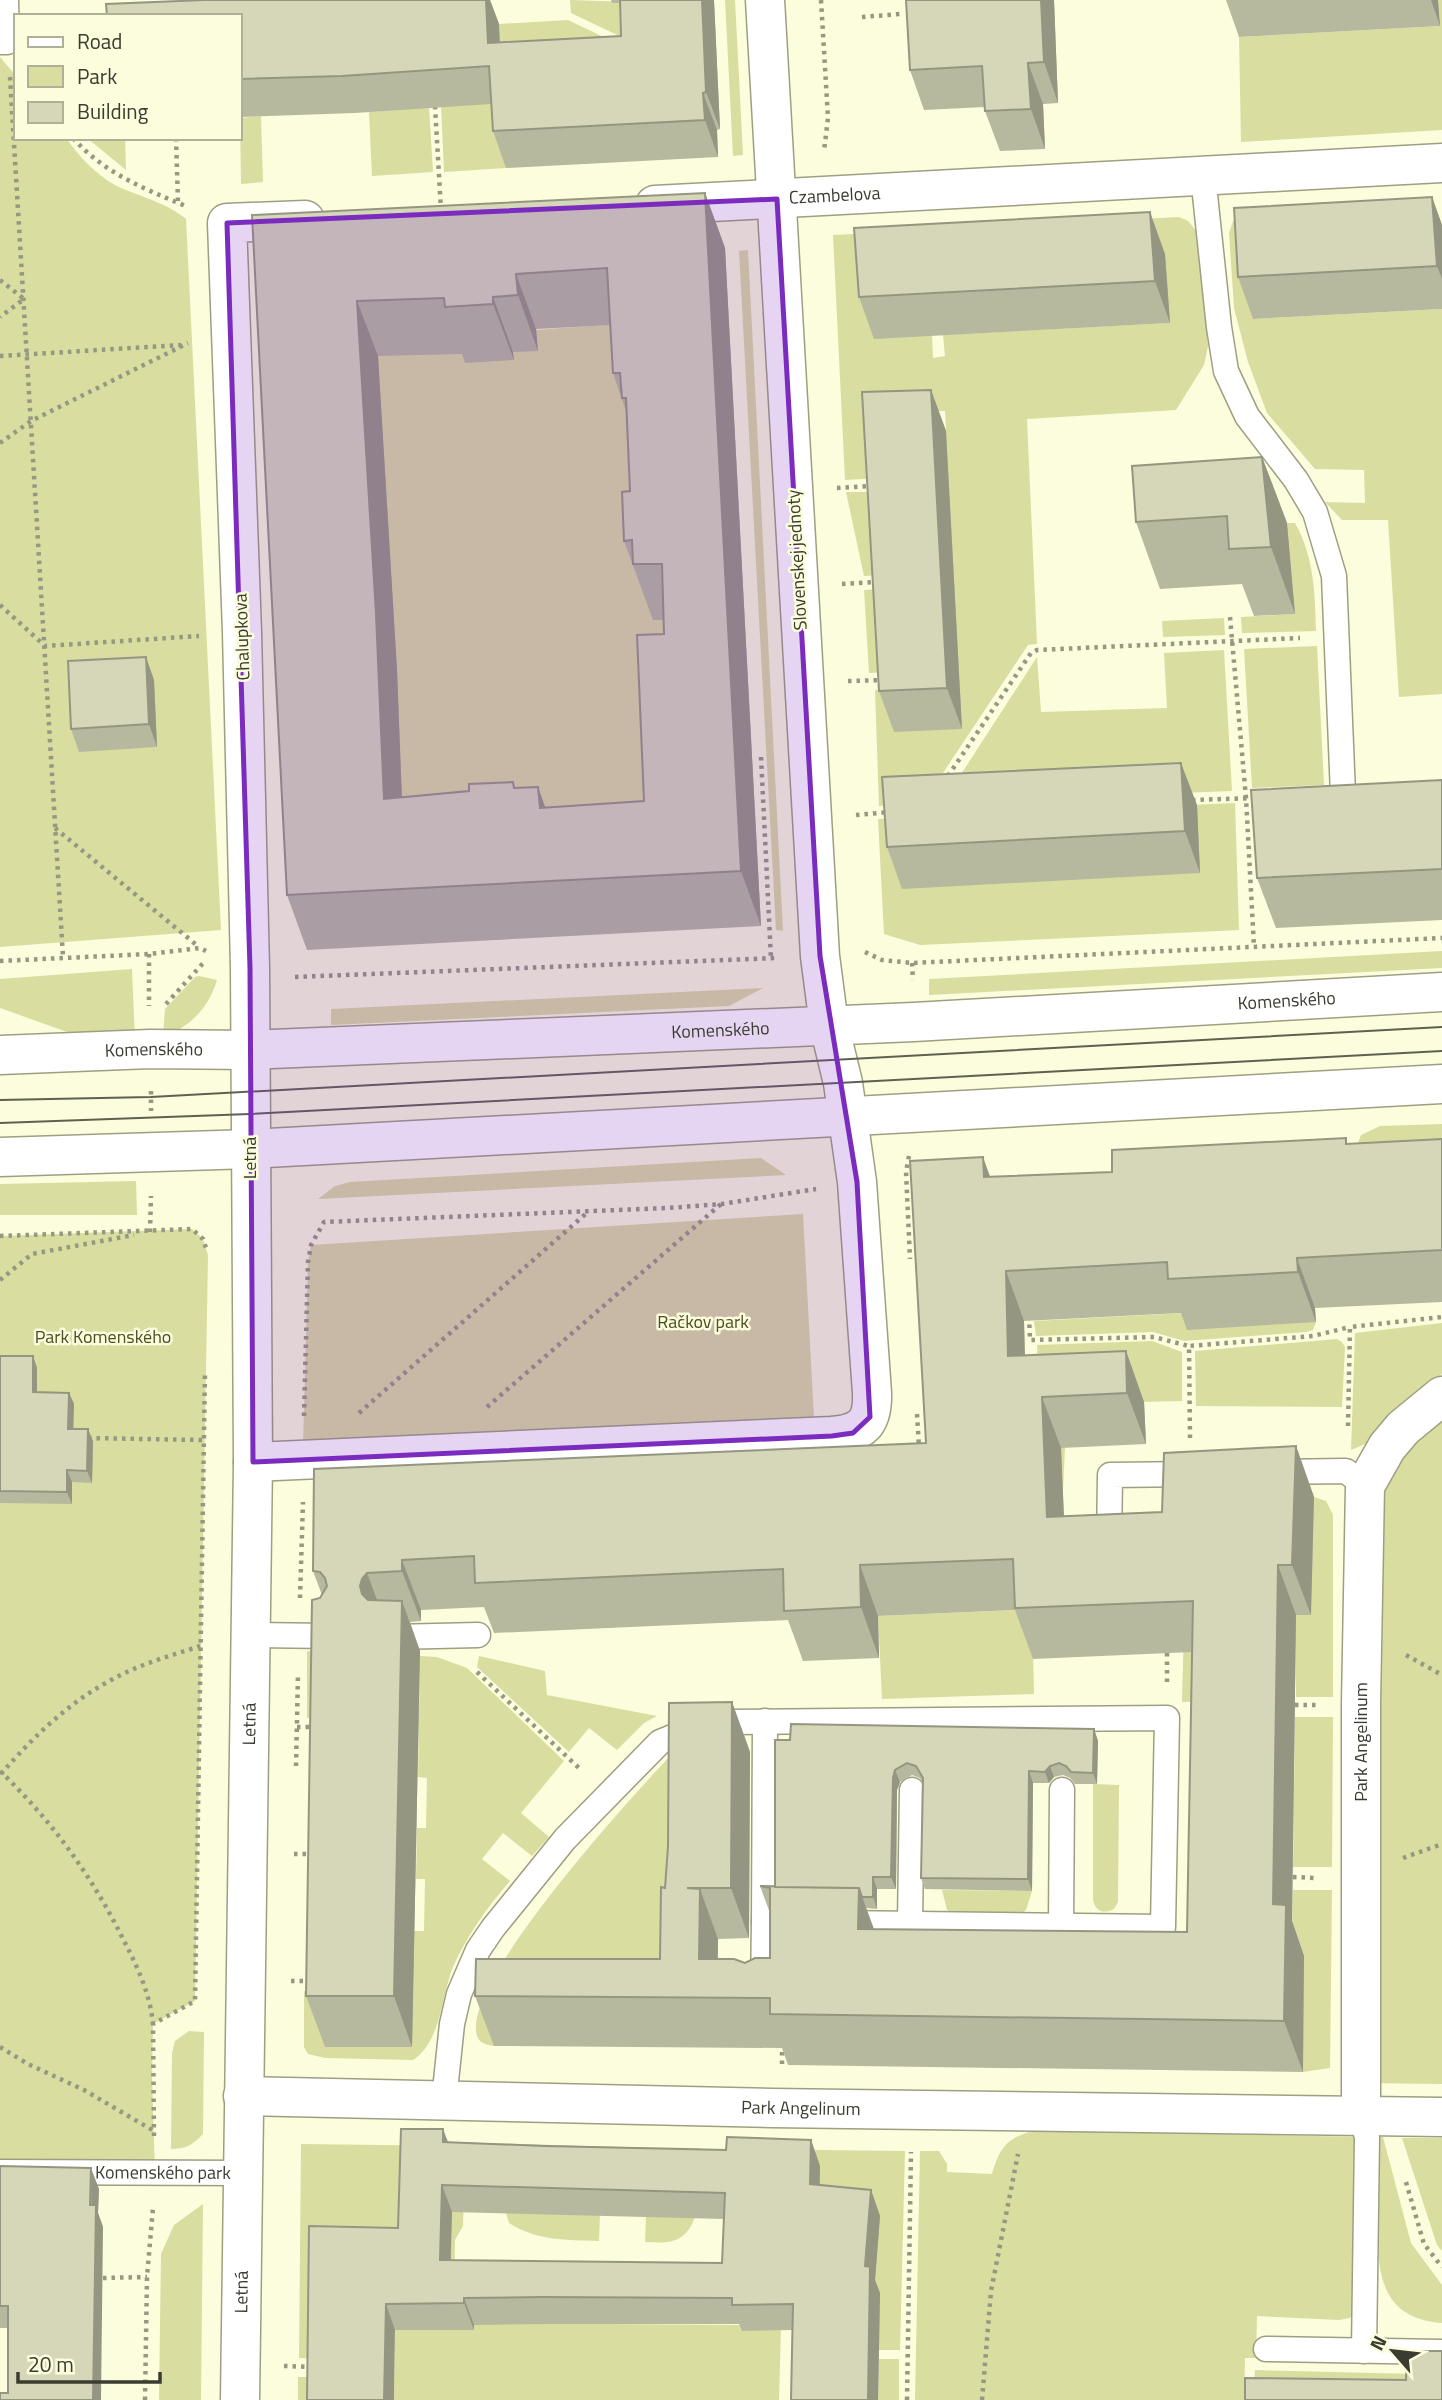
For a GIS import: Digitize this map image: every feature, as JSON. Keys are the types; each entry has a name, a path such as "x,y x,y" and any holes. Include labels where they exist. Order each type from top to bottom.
{"street":[{"name":"Slovenskej jednoty","path":"765,0 819,942 829,1025 839,1060 848,1117"},
{"name":"Czambelova","path":"622,206 1442,163"},
{"path":"227,223 334,218"},
{"name":"Chalupkova","path":"227,223 242,632 250,1050"},
{"name":"Komenského","path":"0,1055 150,1049 250,1050 1438,997"},
{"name":"Letná","path":"240,2400 253,1462 250,1050"},
{"path":"0,1157 250,1149 1442,1084"},
{"path":"253,1462 853,1433 870,1417 872,1405 857,1182 848,1117"},
{"name":"Park Angelinum","path":"1377,2116 1356,1478 1403,1428 1442,1396"},
{"name":"Park Angelinum","path":"243,2096 772,2108 1442,2117"}],"lane":[{"path":"4,42 6,0"},
{"path":"1203,176 1226,371 1247,416 1296,480 1315,512 1328,549 1334,576 1343,794"},
{"path":"1110,1549 1110,1475 1216,1473"},
{"path":"1255,1473 1356,1478"},
{"path":"250,1634 331,1636"},
{"path":"393,1637 478,1635"},
{"path":"444,2100 452,2024 459,1994 478,1950 565,1839 606,1794 660,1742 699,1726 765,1720 1167,1718 1163,1927 764,1922"},
{"path":"763,1999 765,1720"},
{"path":"910,1923 912,1790"},
{"path":"1061,1926 1062,1790"},
{"path":"1364,2351 1367,2137 1377,2116"},
{"name":"Komenského park","path":"0,2172 243,2173"},
{"path":"1266,2349 1442,2352"}],"path":[{"path":"862,17 900,14"},
{"path":"4,42 28,354 63,957"},
{"path":"435,106 441,214"},
{"path":"75,140 83,150 115,174 227,223"},
{"path":"176,140 178,202"},
{"path":"0,280 24,299"},
{"path":"0,317 24,299"},
{"path":"0,443 31,421 191,341 230,337"},
{"path":"0,356 185,345"},
{"path":"837,488 880,485"},
{"path":"842,584 885,582"},
{"path":"0,605 44,646 242,632"},
{"path":"1230,617 1246,798 1254,947"},
{"path":"947,777 1031,653 1037,650 1335,637"},
{"path":"848,681 891,680"},
{"path":"1179,801 1260,797"},
{"path":"855,815 898,812"},
{"path":"55,828 200,948"},
{"path":"158,1013 212,953"},
{"path":"0,961 149,954"},
{"path":"485,1409 722,1204"},
{"path":"353,1418 591,1210"},
{"path":"0,1236 192,1229 203,1239 208,1255"},
{"path":"0,1280 32,1254 151,1232"},
{"path":"1029,1308 1030,1340 1154,1337 1189,1346 1313,1336 1350,1327 1442,1317"},
{"path":"1350,1327 1356,1478"},
{"path":"1189,1346 1190,1474"},
{"path":"153,2024 195,2001 205,1361"},
{"path":"86,1438 203,1440"},
{"path":"439,1636 606,1794"},
{"path":"1167,1636 1167,1718"},
{"path":"145,2400 147,2277 155,2174 151,2001 104,1900 67,1846 1,1773 46,1726 84,1696 125,1673 200,1646"},
{"path":"297,1727 318,1727"},
{"path":"294,1854 316,1854"},
{"path":"291,1981 314,1982"},
{"path":"0,2047 28,2064 84,2090 154,2131"},
{"path":"1377,2116 1392,2138 1424,2244 1442,2267"},
{"path":"907,2400 911,2142"},
{"path":"982,2400 991,2291 1019,2151"},
{"path":"103,2278 147,2277"},
{"path":"284,2367 317,2367"}],"highlighted area":[{"path":"777,199 820,956 857,1182 870,1417 853,1433 832,1436 253,1462 250,968 227,223"}],"green space":[{"path":"570,0 632,2 634,43 571,13"},
{"path":"725,0 735,0 743,155 733,156"},
{"path":"1438,0 1442,0 1442,130 1241,142 1239,37 1440,26"},
{"path":"568,20 635,52 501,80 499,24"},
{"path":"0,57 14,74 14,140 68,140 88,164 108,181 169,208 186,219 221,930 0,947"},
{"path":"502,103 506,168 444,172 441,106"},
{"path":"429,107 433,172 372,176 369,112"},
{"path":"261,116 263,182 241,184 242,118"},
{"path":"89,140 125,140 126,170"},
{"path":"1239,214 1253,319 1442,309 1442,694 1399,697 1388,520 1342,520 1325,502 1365,503 1364,470 1315,469 1267,413 1248,362 1234,308 1229,233"},
{"path":"1179,217 1188,221 1198,233 1207,319 1208,346 1204,365 1176,410 1027,419 1037,644 1028,645 923,803 879,806 875,690 891,689 956,627 945,411 911,412 880,478 845,480 833,235 912,231 932,335 933,358 945,356 943,335 1169,323 1119,220"},
{"path":"748,250 783,931 776,930 739,251"},
{"path":"616,324 681,620 688,790 373,869 347,350 464,353 514,359 513,352 536,330"},
{"path":"846,492 881,492 885,575 864,576"},
{"path":"1287,523 1295,523 1310,562 1316,631 1242,633 1241,617 1295,614"},
{"path":"886,589 891,672 869,673 864,590"},
{"path":"1224,618 1225,635 1163,637 1162,621"},
{"path":"1317,646 1324,785 1252,788 1244,649"},
{"path":"1224,650 1232,791 943,802 1037,657 1041,712 1167,708 1164,653"},
{"path":"1235,803 1239,930 920,945 884,934 878,819"},
{"path":"1442,951 1442,968 929,995 929,979"},
{"path":"132,969 135,1040 95,1042 0,1008 0,979"},
{"path":"199,976 217,980 209,999 190,1022 163,1036 165,1009"},
{"path":"763,988 729,1006 331,1025 331,1009"},
{"path":"1442,1124 1442,1145 1356,1149 1361,1135 1380,1126"},
{"path":"761,1158 786,1175 318,1199 335,1186 350,1182"},
{"path":"136,1181 137,1215 0,1215 0,1184"},
{"name":"Račkov park","path":"803,1214 814,1418 303,1444 308,1262 311,1245"},
{"name":"Park Komenského","path":"192,1229 203,1239 208,1255 195,2001 153,2024 155,2174 0,2172 0,1236"},
{"path":"1185,1313 1316,1322 1313,1330 1306,1332 1184,1341 1153,1332 1036,1336 1034,1321"},
{"path":"1442,1323 1440,1378 1368,1443 1351,1450 1355,1333"},
{"path":"1337,1339 1345,1347 1342,1407 1196,1406 1195,1351"},
{"path":"1152,1341 1182,1352 1182,1401 1101,1403 1065,1448 1063,1490 1041,1440 1037,1345"},
{"path":"1442,1396 1442,2084 1360,2083 1365,1486"},
{"path":"1314,1497 1326,1501 1333,1515 1333,1697 1296,1697 1296,1615 1311,1615"},
{"path":"1067,1608 1032,1614 1034,1694 882,1699 878,1616"},
{"path":"1184,1625 1211,1701 1182,1702"},
{"path":"307,1651 331,1652 330,1717 307,1718"},
{"path":"420,1656 437,1657 467,1668 564,1761 521,1813 549,1837 532,1856 503,1833 482,1859 510,1881 464,1944 449,1979 435,2031 422,2052 413,2060 325,2058 308,2054 304,2047 304,1991 326,1991 414,1931 424,1931 425,1879 416,1879 417,1828 426,1828 427,1778 418,1777"},
{"path":"479,1656 545,1671 547,1695 657,1716 644,1723 617,1750 589,1728 569,1752 477,1667"},
{"path":"1295,1717 1333,1717 1332,1867 1293,1867"},
{"path":"677,1749 678,1999 495,2010 494,2046 479,2040 477,2016 492,1980 519,1937 591,1845"},
{"path":"1093,1784 1119,1785 1118,1902 1114,1909 1106,1911 1100,1911 1093,1900"},
{"path":"942,1890 1032,1891 1026,1910 1020,1915 953,1913 947,1910"},
{"path":"1293,1890 1332,1890 1330,2068 1303,2072 1304,1956 1291,1955"},
{"path":"189,2031 204,2032 203,2134 188,2146 171,2149 172,2053 175,2041"},
{"path":"1037,2130 1360,2137 1356,2311 1350,2318 1339,2320 1257,2316 1256,2358 1245,2358 1244,2400 915,2400 920,2151 939,2151 947,2164 947,2172 992,2174 998,2156 1007,2144 1019,2136"},
{"path":"1379,2137 1383,2137 1411,2243 1442,2285 1442,2323 1420,2319 1404,2311 1392,2300 1385,2286 1378,2252"},
{"path":"1402,2138 1442,2138 1442,2251 1437,2245"},
{"path":"301,2144 465,2146 463,2226 455,2240 454,2287 433,2330 473,2330 473,2323 741,2325 782,2290 779,2400 394,2400 396,2286 317,2359 299,2358"},
{"path":"508,2146 700,2148 700,2189 695,2218 689,2230 680,2238 667,2242 645,2242 646,2216"},
{"path":"737,2149 905,2151 900,2350 879,2350"},
{"path":"203,2204 201,2400 159,2400 161,2254 174,2225"},
{"path":"506,2213 600,2215 599,2241 552,2238 530,2233 509,2223"},
{"path":"879,2359 899,2359 899,2400 878,2400"},
{"path":"1255,2370 1415,2374 1415,2400 1253,2400"},
{"path":"298,2377 317,2377 317,2400 298,2400"}],"building":[{"path":"204,0 486,0 488,43 621,36 620,0 702,0 705,120 493,131 489,66 342,76 242,79 242,14 107,14 106,4"},
{"path":"906,0 1041,0 1044,62 1028,63 1031,109 985,111 982,66 910,70"},
{"path":"705,193 741,871 287,895 252,215","holes":["607,268 613,373 620,373 622,398 626,398 630,491 622,492 624,541 632,540 633,564 662,564 664,634 637,635 644,801 540,808 538,787 514,788 513,782 469,784 469,791 384,799 357,301 444,298 445,307 493,304 493,297 518,295 516,274"]},
{"path":"1432,197 1437,266 1238,277 1234,208"},
{"path":"1150,212 1155,281 859,297 854,228"},
{"path":"931,390 947,688 879,691 862,392"},
{"path":"1262,457 1271,547 1229,549 1227,516 1136,522 1132,466"},
{"path":"146,657 149,724 71,729 68,661"},
{"path":"1181,763 1185,831 887,847 882,777"},
{"path":"1442,780 1442,869 1257,878 1251,790"},
{"path":"1346,1138 1346,1144 1442,1139 1442,1250 1297,1258 1298,1272 1168,1279 1167,1262 1006,1271 1008,1356 1126,1351 1127,1393 1042,1397 1047,1517 1162,1512 1164,1453 1296,1446 1292,1565 1278,1565 1273,1904 1286,1905 1284,2021 770,2014 770,1998 475,1996 476,1959 660,1959 661,1887 665,1888 668,1846 669,1703 732,1702 731,1888 687,1888 700,1889 699,1959 734,1959 745,1963 755,1958 770,1958 770,1888 760,1886 859,1888 858,1929 1187,1932 1193,1601 1015,1608 1013,1559 860,1565 861,1607 784,1611 783,1569 475,1583 474,1556 402,1560 402,1571 367,1573 360,1586 362,1594 368,1600 402,1601 394,1996 306,1996 312,1600 320,1598 327,1586 320,1572 313,1571 314,1469 926,1443 910,1161 983,1157 984,1177 1112,1172 1112,1150"},
{"path":"0,1356 33,1356 33,1392 69,1393 68,1429 88,1429 87,1471 67,1470 67,1492 0,1491"},
{"path":"791,1724 1094,1729 1093,1773 1071,1772 1059,1763 1050,1766 1045,1772 1029,1771 1028,1879 921,1878 923,1778 916,1766 907,1763 895,1770 893,1778 891,1877 873,1877 873,1897 862,1897 859,1888 775,1887 775,1740 790,1740"},
{"path":"401,2129 443,2129 443,2142 544,2146 726,2150 727,2137 811,2140 810,2184 871,2190 865,2266 870,2267 868,2400 791,2400 793,2304 732,2305 732,2298 542,2297 464,2298 464,2303 386,2304 384,2400 307,2400 309,2226 398,2228","holes":["442,2185 725,2193 722,2263 440,2260"]},
{"path":"0,2166 91,2168 90,2205 96,2205 93,2400 0,2400 0,2393 8,2393 8,2306 0,2306"},
{"path":"1407,2351 1442,2351 1442,2400 1245,2400 1245,2378 1406,2380"}],"tram line":[{"path":"0,1100 151,1097 1442,1027"},
{"path":"0,1123 250,1114 1442,1051"}]}
